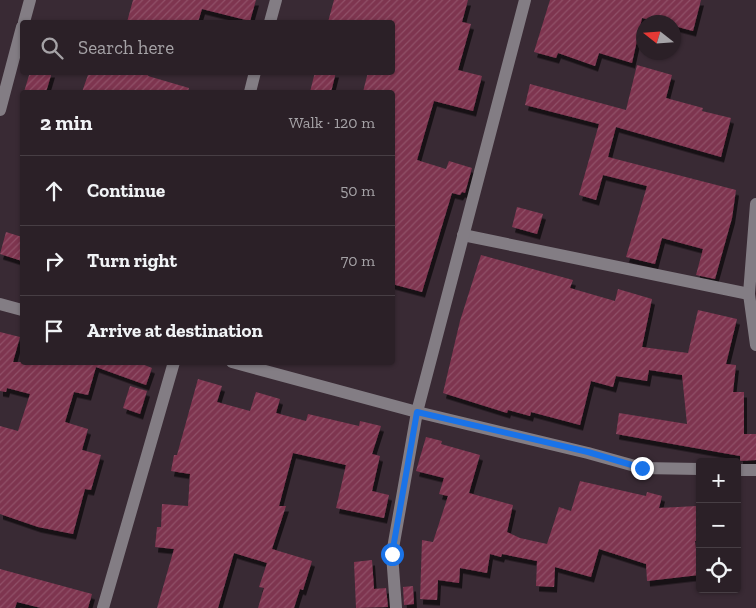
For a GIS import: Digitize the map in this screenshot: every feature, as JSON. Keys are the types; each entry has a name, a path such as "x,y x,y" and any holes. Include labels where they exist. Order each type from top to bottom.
{"street":[{"path":"25,20 30,0"},
{"path":"271,20 276,0"},
{"path":"396,608 392,554 417,412 525,0"},
{"path":"0,110 20,35"},
{"path":"251,90 255,75"},
{"path":"756,204 749,294 756,345"},
{"path":"463,235 749,294"},
{"path":"0,304 20,309"},
{"path":"103,608 173,365"},
{"path":"243,365 417,412 588,452 642,468 696,469"},
{"path":"741,470 756,470"}],"building":[{"path":"133,0 256,0 250,20 202,9 199,20 128,20"},
{"path":"334,0 468,0 462,22 471,24 458,70 482,76 473,111 434,101 417,160 446,169 449,161 472,168 465,193 462,192 460,195 452,193 422,292 395,285 395,90 364,90 367,75 395,75 395,20 329,20"},
{"path":"550,0 701,0 693,31 681,28 681,15 636,15 636,45 632,63 599,53 595,66 558,53 556,58 534,52"},
{"path":"637,65 672,75 666,98 703,108 702,111 731,118 721,157 616,127 608,157 736,190 732,218 715,279 696,275 703,249 662,238 655,264 626,257 647,186 603,175 596,200 579,195 599,124 525,105 530,84 626,110"},
{"path":"29,75 51,75 47,90 25,90"},
{"path":"88,75 148,75 189,88 188,90 83,90"},
{"path":"314,75 335,75 332,90 310,90"},
{"path":"517,207 543,214 537,234 512,227"},
{"path":"6,232 20,236 20,260 0,254"},
{"path":"481,255 573,280 570,288 615,301 618,289 652,299 642,347 688,353 698,310 737,319 726,364 736,365 733,392 744,392 744,434 756,434 756,460 741,461 740,456 616,434 619,413 687,424 682,375 649,370 647,381 616,376 613,387 591,381 580,425 531,412 530,416 508,410 507,413 443,393 460,321"},
{"path":"0,332 20,337 13,362 20,362 20,365 144,365 152,368 146,385 96,367 88,395 74,392 65,422 88,429 82,450 101,455 91,490 85,489 73,534 38,527 0,514 0,426 18,431 30,394 7,388 6,392 0,391"},
{"path":"198,379 222,386 217,402 250,411 256,392 280,399 276,413 306,421 308,414 359,426 360,421 381,426 372,454 380,456 372,491 389,495 384,518 336,508 346,465 293,453 279,506 286,506 272,549 312,561 303,590 300,589 294,608 258,608 264,588 259,587 267,563 234,553 218,608 157,608 174,549 155,547 157,527 161,527 162,504 188,506 190,474 171,471 174,455 177,455"},
{"path":"130,386 147,391 140,414 123,408"},
{"path":"426,437 442,441 441,444 480,455 469,493 513,505 507,532 520,538 547,544 559,507 571,511 580,481 646,496 647,492 662,496 659,508 696,506 696,575 647,581 646,564 599,549 591,577 555,567 554,587 536,586 537,561 502,554 501,557 490,554 487,573 460,568 459,583 438,580 437,600 420,599 422,540 433,542 448,496 439,494 444,478 416,471"},
{"path":"372,560 374,589 386,588 388,607 356,608 354,562"},
{"path":"0,569 92,594 88,608 41,608 17,602 15,608 0,608"},
{"path":"413,586 414,604 404,605 403,587"}],"route":[{"path":"392,554 417,412 588,452 642,468"}]}
